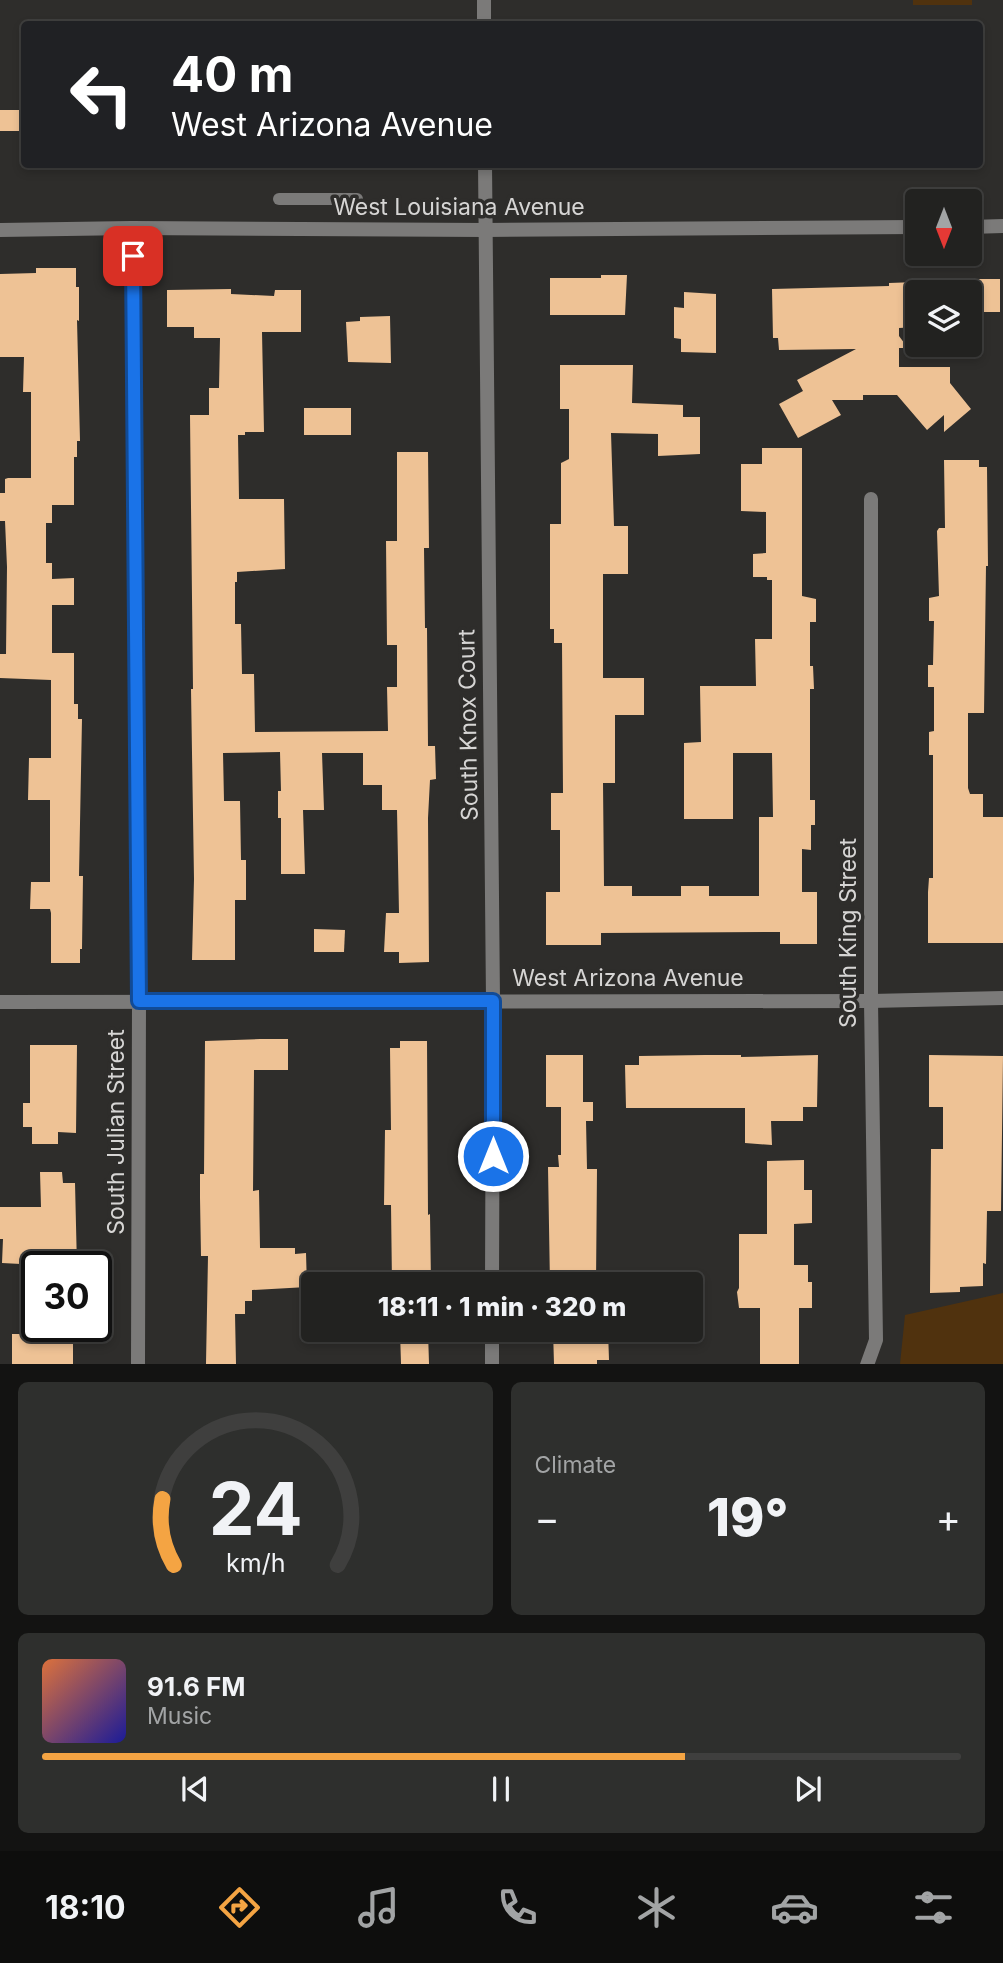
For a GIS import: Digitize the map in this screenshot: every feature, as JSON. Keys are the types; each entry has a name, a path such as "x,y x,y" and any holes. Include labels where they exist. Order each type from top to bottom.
{"street":[{"path":"484,0 484,21"},
{"name":"South Knox Court","path":"485,168 493,1001 492,1272"},
{"path":"982,227 1003,226"},
{"name":"West Louisiana Avenue","path":"0,230 905,227"},
{"name":"South Julian Street","path":"132,228 139,1001 138,1364"},
{"name":"South King Street","path":"867,1364 876,1340 871,1001 871,499"},
{"name":"West Arizona Avenue","path":"0,1002 871,1001 1003,998"},
{"path":"492,1342 492,1364"}],"lane":[{"path":"279,199 357,199"}],"shaded area":[{"path":"913,0 972,0 972,5 913,5"},
{"path":"1003,1293 1003,1364 900,1364 905,1315"}],"building":[{"path":"0,110 21,110 21,131 0,131"},
{"path":"36,268 76,268 76,287 79,287 79,321 77,320 80,441 77,441 77,457 74,457 74,505 52,505 52,523 46,523 46,563 52,563 52,579 74,578 74,605 52,605 52,653 74,653 74,704 78,704 78,719 82,719 79,876 83,876 80,963 51,963 50,909 30,909 31,882 50,882 50,800 28,800 29,758 51,758 51,680 0,678 0,654 6,654 7,567 5,521 0,521 0,493 5,493 5,479 31,478 31,392 23,392 24,357 0,357 0,274 36,273"},
{"path":"601,275 627,275 625,315 550,315 550,278 601,278"},
{"path":"1000,279 1000,312 982,312 982,280 970,280"},
{"path":"905,282 905,328 899,328 899,336 905,348 899,348 899,367 950,367 950,383 971,409 944,432 944,415 927,430 897,395 863,395 863,400 832,400 841,415 798,438 779,404 803,391 797,380 856,349 779,350 778,338 773,338 772,289 889,286 889,283"},
{"path":"231,289 231,294 274,296 275,290 301,290 301,332 262,332 264,432 245,432 245,435 238,435 239,499 284,499 285,569 237,572 235,582 235,624 241,624 242,674 254,674 255,732 388,731 387,687 397,687 397,645 387,645 386,541 397,541 397,452 428,452 429,548 424,548 425,628 428,746 435,746 436,779 430,780 428,818 429,962 399,963 399,952 384,952 386,913 399,913 397,810 382,810 382,785 363,785 363,753 322,753 324,810 303,810 305,874 281,874 281,818 278,818 278,791 281,791 280,752 223,753 224,801 240,801 241,860 246,860 246,900 235,900 235,960 192,960 194,879 190,415 209,415 209,388 219,388 220,338 194,338 194,327 167,327 167,290"},
{"path":"684,292 716,294 716,353 681,352 681,339 674,338 674,307 684,308"},
{"path":"390,316 391,363 348,362 346,322 360,321 360,317"},
{"path":"560,365 633,365 632,403 683,405 683,417 700,417 700,454 658,456 658,434 611,433 614,526 628,526 628,574 603,574 603,678 644,678 644,715 615,715 615,783 603,783 604,886 632,886 632,896 681,896 681,886 709,886 709,896 759,896 759,817 773,817 772,753 733,753 733,819 684,819 684,743 701,742 700,686 756,686 755,639 772,639 772,580 767,580 767,577 753,577 753,554 766,553 766,512 741,511 741,464 762,464 762,448 802,448 802,596 816,599 816,622 810,622 810,666 813,666 814,689 810,689 810,800 815,800 815,825 811,825 811,850 802,849 802,892 817,892 817,944 780,944 780,932 601,933 601,945 546,945 546,892 560,892 560,830 551,830 551,793 563,793 562,643 554,643 554,629 550,629 550,524 561,524 561,463 569,459 569,409 560,409"},
{"path":"304,408 351,408 351,435 304,435"},
{"path":"944,460 979,460 979,467 987,467 988,566 984,713 968,713 968,788 970,794 983,794 983,817 1003,817 1003,943 928,943 929,878 933,878 933,755 929,755 929,732 934,731 934,687 928,687 928,665 933,665 934,621 929,621 929,598 939,596 937,531 939,528 945,528"},
{"path":"314,929 345,930 344,952 314,952"},
{"path":"288,1039 288,1070 254,1070 253,1191 259,1190 260,1248 295,1248 295,1254 306,1253 307,1272 301,1272 301,1287 252,1290 252,1301 245,1301 245,1314 235,1314 236,1364 206,1364 208,1256 201,1256 200,1198 200,1174 204,1174 205,1041"},
{"path":"400,1041 427,1041 431,1272 392,1272 391,1205 384,1205 385,1130 391,1130 390,1048 400,1048"},
{"path":"30,1045 77,1045 76,1133 58,1132 58,1144 32,1144 32,1127 23,1127 23,1103 30,1103"},
{"path":"546,1055 583,1055 583,1102 593,1102 593,1121 586,1121 587,1169 597,1169 596,1272 550,1272 548,1167 559,1167 561,1107 546,1107"},
{"path":"818,1055 817,1107 803,1107 803,1121 771,1121 772,1145 745,1143 745,1108 626,1108 625,1065 639,1065 639,1056"},
{"path":"929,1055 1003,1056 1001,1211 987,1211 983,1286 960,1287 960,1292 930,1293 931,1149 943,1149 943,1107 929,1107"},
{"path":"804,1160 804,1190 812,1190 812,1223 794,1224 794,1265 808,1265 808,1282 812,1282 812,1308 799,1308 799,1364 760,1364 760,1308 739,1308 739,1234 767,1234 767,1161"},
{"path":"40,1172 62,1172 63,1183 75,1183 77,1251 21,1251 21,1264 2,1263 0,1207 41,1207"},
{"path":"12,1334 21,1334 21,1342 73,1342 73,1364 12,1364"},
{"path":"400,1342 428,1342 429,1364 401,1364"},
{"path":"553,1342 608,1342 609,1360 597,1360 597,1364 554,1364"}],"route":[{"path":"133,256 139,1001 493,1001 493,1156"}]}
